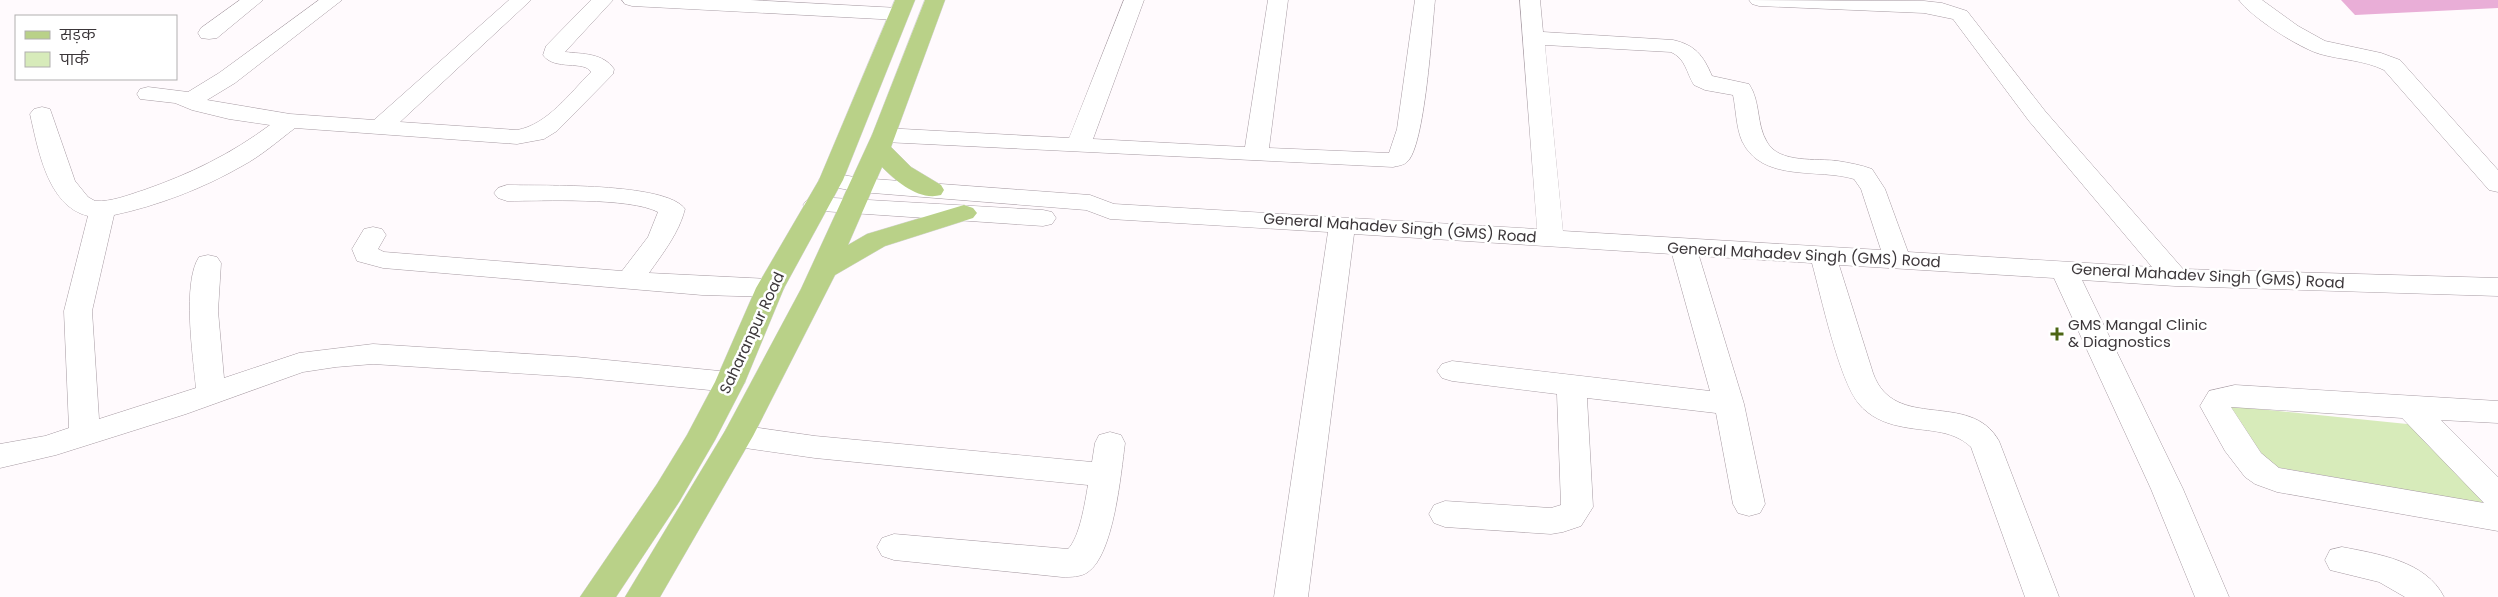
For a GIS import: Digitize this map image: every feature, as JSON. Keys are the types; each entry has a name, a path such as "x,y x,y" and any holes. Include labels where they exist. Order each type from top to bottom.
{"main road":[{"path":"642,597 738,436 823,270 881,141 935,0"},
{"name":"Saharanpur Road","path":"597,597 668,493 700,440 730,382 770,288 831,180 902,7"},
{"path":"881,141 893,167 909,179 932,190"},
{"path":"823,270 876,240 964,214"}],"street":[{"path":"209,33 253,0"},
{"path":"189,101 227,78 332,0"},
{"path":"379,128 522,0"},
{"path":"148,94 172,94 189,101 229,112 290,121 516,137 536,134 543,130 602,74 602,69 594,62 559,58 554,56 554,51 603,0"},
{"path":"632,0 902,7"},
{"path":"1078,146 1134,0"},
{"path":"1256,155 1278,0"},
{"path":"881,141 1078,146 1386,161 1399,158 1409,129 1425,0"},
{"path":"1530,0 1551,238"},
{"path":"1759,0 1924,7 1942,9 1960,15 2045,127 2116,206 2175,278"},
{"path":"2249,0 2317,46 2334,51 2370,56 2392,65 2498,185"},
{"path":"1532,38 1673,46 1687,50 1691,54 1702,80 1713,85 1741,89 1745,95 1754,140 1765,157 1782,163 1840,168 1863,174 1873,189 1898,261"},
{"path":"42,114 58,172 64,186 90,209 102,210 146,196 232,162 256,147 290,121"},
{"name":"General Mahadev Singh (GMS) Road","path":"831,180 855,196 964,214 1082,220 1110,211"},
{"name":"General Mahadev Singh (GMS) Road","path":"816,205 855,196 932,190 1090,203 1110,211 1342,224 1683,248 1823,255 2175,278 2498,287"},
{"path":"506,193 637,199 667,204 672,209 671,216 655,245 630,279"},
{"path":"85,434 78,311 102,210"},
{"path":"1291,597 1342,224"},
{"path":"373,235 365,249 366,255 377,260 702,286 770,288"},
{"path":"1683,248 1729,404 1749,504"},
{"path":"1823,255 1846,334 1870,398 1889,412 1901,416 1965,426 1979,434 1984,441 2042,597"},
{"path":"208,262 204,286 204,323 211,393"},
{"path":"2064,270 2167,489 2212,597"},
{"path":"0,456 45,447 299,362 373,354 576,367 730,382"},
{"path":"1452,371 1729,404"},
{"path":"1445,514 1557,521 1563,521 1572,516 1577,507 1572,386"},
{"path":"2498,412 2234,396 2221,398 2216,402 2215,406 2255,467 2263,475 2277,480 2382,500 2498,518"},
{"path":"2410,408 2498,497"},
{"path":"738,436 815,447 1104,475"},
{"path":"894,547 1062,564 1076,563 1086,553 1095,526 1110,443"},
{"path":"2342,560 2394,573 2412,583 2427,597"}],"green space":[{"path":"2229,406 2417,425 2493,505 2270,466"}],"shaded area":[{"path":"2341,0 2498,0 2498,8 2355,15"}],"place":[{"name":"GMS Mangal Clinic & Diagnostics","path":"2057,334"}]}
